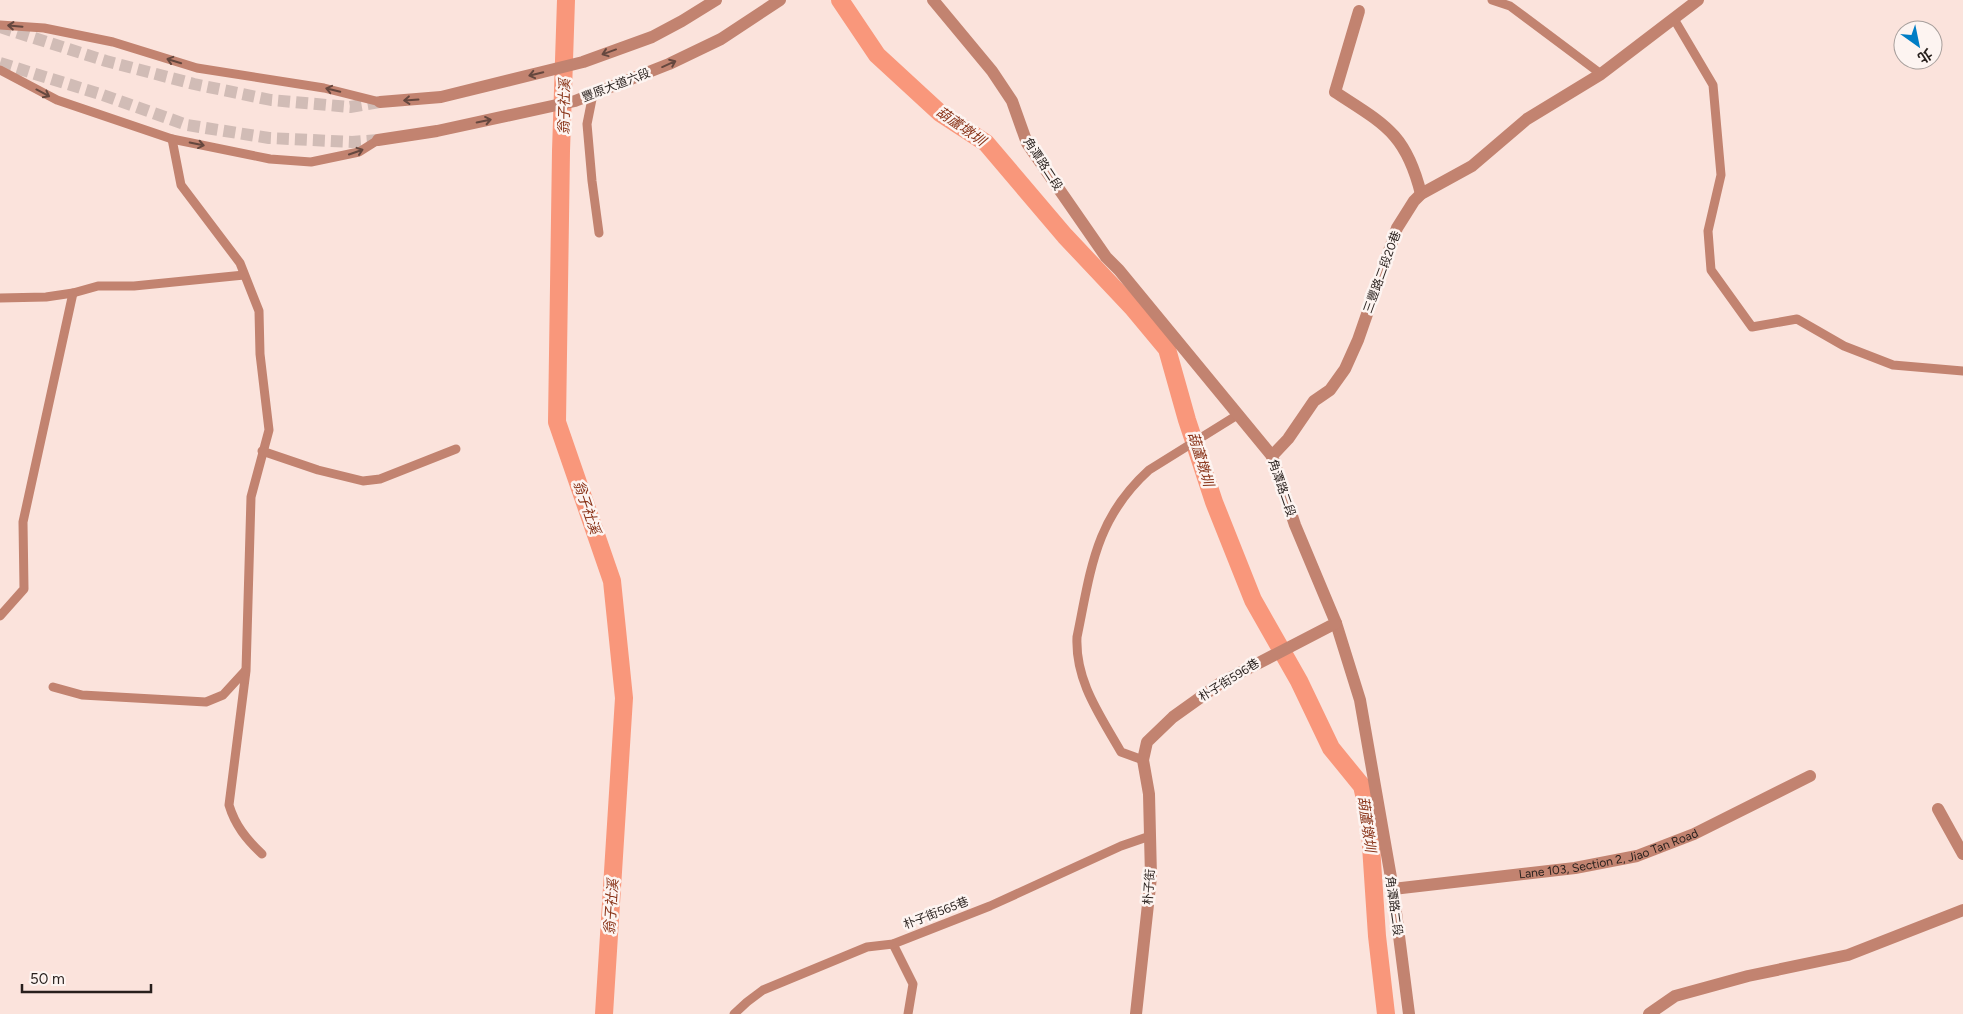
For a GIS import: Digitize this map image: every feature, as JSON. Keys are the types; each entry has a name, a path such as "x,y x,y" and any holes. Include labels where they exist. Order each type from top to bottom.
{"street":[{"path":"380,102 441,97 583,62 652,37 716,0"},
{"name":"豐原大道六段","path":"378,140 437,131 575,101 669,64 721,39 780,0"},
{"name":"角潭路二段","path":"933,0 992,70 1012,101 1027,142 1106,257 1120,270 1272,456 1295,525 1336,623 1360,700 1393,889 1408,1014"},
{"name":"三豐路二段20巷","path":"1272,456 1288,439 1314,401 1330,390 1345,369 1358,340 1397,228 1414,200 1421,194 1472,166 1527,119 1601,74 1698,0"},
{"path":"1359,11 1335,92 1382,122 1400,140 1415,170 1421,194"},
{"name":"朴子街596巷","path":"1143,760 1147,742 1173,717 1222,682 1267,657 1298,644 1336,623"},
{"name":"朴子街","path":"1136,1014 1151,877 1149,794 1143,760"},
{"name":"Lane 103, Section 2, Jiao Tan Road","path":"1393,889 1575,868 1637,856 1694,834 1810,776"},
{"path":"1938,809 1963,854"},
{"path":"1649,1014 1675,996 1684,993 1748,976 1848,954 1963,910"}],"lane":[{"path":"1492,0 1510,6 1601,74"},
{"path":"1674,19 1713,86 1720,175 1708,231 1711,270 1752,327 1797,319 1844,346 1893,365 1963,371"},
{"path":"0,25 44,28 113,42 197,68 324,88 380,102"},
{"path":"0,70 57,100 172,139 270,159 312,162 359,152 378,140"},
{"path":"593,94 587,124 599,233"},
{"path":"172,139 181,185 240,263 259,311 260,354 269,430 251,497 246,671 228,804 234,819 249,842 262,854"},
{"path":"0,298 46,297 73,293 98,286 134,286 244,275"},
{"path":"0,616 24,589 23,522 73,293"},
{"path":"1143,760 1121,752 1090,698 1080,672 1076,649 1077,637 1094,553 1108,520 1117,505 1137,480 1178,451 1239,414"},
{"path":"262,451 318,470 363,481 380,479 456,449"},
{"path":"53,687 82,696 206,702 223,694 246,671"},
{"name":"朴子街565巷","path":"734,1014 763,990 867,947 893,944 990,906 1121,846 1150,836"},
{"path":"893,944 913,984 908,1014"}],"waterway":[{"name":"翁子社溪","path":"566,0 561,151 557,422 612,581 624,698 604,1014"},
{"name":"葫蘆墩圳","path":"840,0 877,55 940,113 986,143 1065,236 1132,307 1167,349 1187,420 1214,502 1253,600 1299,681 1331,748 1362,786 1369,816 1377,936 1386,1014"}],"tunnel":[{"path":"0,27 106,61 194,84 271,100 350,107 380,102"},
{"path":"0,63 100,94 187,125 269,138 352,142 378,140"}]}
